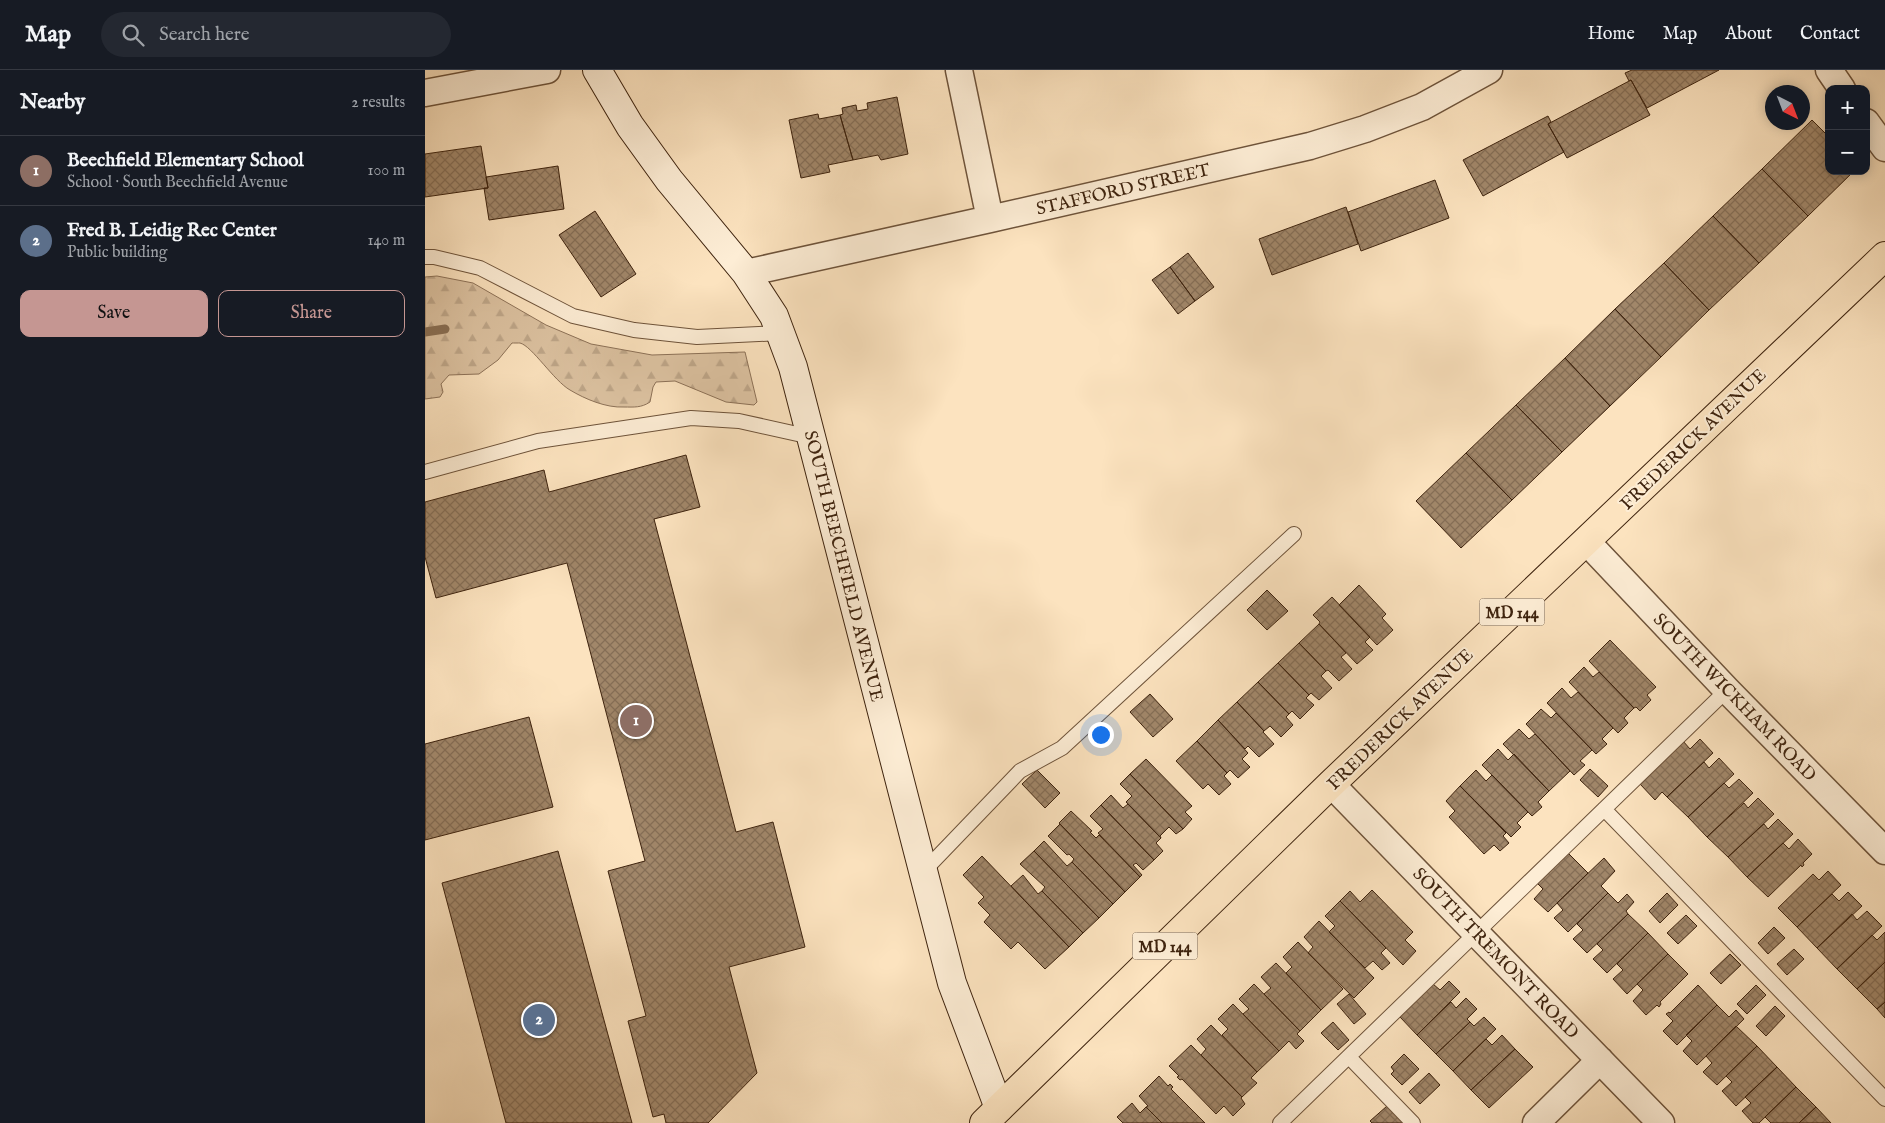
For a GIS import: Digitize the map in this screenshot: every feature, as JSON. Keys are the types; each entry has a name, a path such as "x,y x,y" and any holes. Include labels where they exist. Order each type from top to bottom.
{"main road":[{"name":"FREDERICK AVENUE","path":"991,1115 1331,784 1885,256"}],"street":[{"path":"425,93 547,70"},
{"name":"SOUTH BEECHFIELD AVENUE","path":"597,70 630,126 669,180 746,273 774,316 793,367 952,983 991,1115"},
{"path":"959,70 990,219"},
{"name":"STAFFORD STREET","path":"746,273 1310,146 1365,129 1422,107 1489,70"},
{"path":"1829,70 1839,85"},
{"path":"1870,127 1885,148"},
{"name":"SOUTH WICKHAM ROAD","path":"1586,541 1727,690 1885,851"},
{"name":"SOUTH TREMONT ROAD","path":"1331,784 1661,1123"},
{"path":"1537,1123 1600,1060"}],"lane":[{"path":"425,257 434,257 480,268 573,316 634,330 697,337 780,333"},
{"path":"425,472 537,441 691,418 739,421 811,437"},
{"path":"923,872 1020,772 1062,748 1293,534"},
{"path":"1281,1123 1727,690"},
{"path":"1604,809 1885,1099"},
{"path":"1349,1057 1413,1123"}],"green space":[{"path":"437,276 473,283 546,325 591,344 652,355 745,352 757,402 754,405 726,402 675,381 656,382 650,402 644,405 617,407 603,404 582,397 564,386 531,350 520,343 512,343 498,360 479,374 449,375 441,384 443,392 440,397 425,399 425,277"}],"building":[{"path":"1632,70 1719,70 1647,108 1625,73"},
{"path":"1631,80 1650,115 1567,158 1548,124"},
{"path":"897,97 908,154 881,160 878,155 853,160 840,115 843,114 842,108 856,105 857,111 868,109 867,103"},
{"path":"818,114 819,119 840,115 853,160 828,165 830,172 801,178 789,120"},
{"path":"1548,116 1551,122 1548,124 1564,152 1483,196 1463,160"},
{"path":"1812,120 1825,133 1825,175 1850,175 1808,216 1762,169 1802,130 1810,130 1810,122"},
{"path":"481,146 488,188 425,197 425,154"},
{"path":"558,166 564,209 489,220 484,188 488,188 486,177"},
{"path":"1762,169 1808,216 1759,263 1713,216"},
{"path":"1435,180 1449,218 1361,251 1348,212"},
{"path":"1346,207 1358,244 1272,275 1259,239"},
{"path":"595,211 636,274 601,297 559,235"},
{"path":"1713,216 1759,263 1709,310 1664,263"},
{"path":"1188,253 1214,287 1195,301 1170,267"},
{"path":"1664,263 1709,310 1661,357 1615,309"},
{"path":"1170,267 1195,301 1178,314 1152,280"},
{"path":"1615,309 1661,357 1610,406 1565,358"},
{"path":"1565,358 1610,406 1562,452 1516,405"},
{"path":"1516,405 1562,452 1512,500 1466,453"},
{"path":"1466,453 1512,500 1461,548 1416,501"},
{"path":"686,455 700,507 654,519 736,832 773,822 805,947 729,967 757,1073 708,1123 666,1123 664,1114 653,1117 628,1021 646,1016 608,871 645,861 567,563 436,598 425,557 425,502 544,470 549,492"},
{"path":"1359,585 1386,614 1382,618 1393,630 1377,645 1339,605"},
{"path":"1267,590 1288,611 1267,630 1247,610"},
{"path":"1332,597 1370,637 1365,642 1373,650 1357,664 1319,624 1320,622 1313,615"},
{"path":"1319,624 1346,653 1341,657 1352,669 1339,681 1328,670 1326,671 1299,643"},
{"path":"1610,640 1656,687 1647,695 1651,700 1640,711 1636,707 1634,708 1589,661"},
{"path":"1299,643 1326,671 1321,676 1332,688 1319,700 1311,693 1309,695 1278,663"},
{"path":"1278,663 1309,695 1306,698 1314,705 1300,719 1292,711 1289,714 1258,682"},
{"path":"1584,667 1593,677 1599,672 1634,708 1624,718 1628,723 1618,733 1569,682"},
{"path":"1258,682 1289,714 1286,717 1293,725 1281,737 1270,726 1264,731 1237,702"},
{"path":"1562,688 1571,698 1578,692 1613,728 1602,739 1607,744 1596,754 1547,703"},
{"path":"1150,694 1173,719 1153,737 1130,712"},
{"path":"1237,702 1274,744 1259,757 1248,746 1245,749 1218,720"},
{"path":"1541,709 1551,718 1556,713 1592,750 1580,761 1585,765 1574,775 1526,724"},
{"path":"529,717 553,807 425,840 425,744"},
{"path":"1218,720 1248,753 1242,759 1250,767 1238,778 1230,770 1227,773 1197,741"},
{"path":"1519,729 1529,739 1535,734 1570,771 1549,791 1503,744"},
{"path":"1700,739 1713,753 1667,797 1662,792 1655,800 1640,784 1683,741 1690,749"},
{"path":"1197,741 1227,773 1224,776 1231,784 1219,795 1208,784 1203,789 1176,761"},
{"path":"1498,749 1508,760 1514,754 1549,791 1538,802 1542,807 1532,816 1482,765"},
{"path":"1719,758 1734,774 1688,817 1667,797 1704,762 1709,768"},
{"path":"1146,759 1192,806 1185,812 1192,819 1183,829 1130,774"},
{"path":"1590,769 1608,786 1598,797 1580,780"},
{"path":"1037,770 1060,793 1045,808 1022,784"},
{"path":"1476,770 1486,781 1492,775 1528,812 1517,823 1521,827 1511,837 1460,786"},
{"path":"1130,774 1183,829 1176,834 1169,827 1160,836 1161,838 1126,802 1132,796 1120,784"},
{"path":"1739,779 1753,793 1707,837 1688,817 1724,783 1729,788"},
{"path":"1460,786 1506,833 1503,836 1509,843 1500,851 1494,845 1484,854 1449,817 1455,811 1446,801"},
{"path":"1111,795 1123,808 1128,804 1161,838 1156,843 1163,851 1154,860 1101,805"},
{"path":"1758,798 1774,814 1728,857 1707,837 1744,803 1748,808"},
{"path":"1101,805 1154,860 1143,870 1136,863 1133,865 1142,875 1140,877 1098,833 1103,829 1090,816"},
{"path":"1071,811 1092,831 1090,832 1096,838 1099,835 1140,877 1125,892 1059,823"},
{"path":"1778,819 1793,834 1747,877 1728,857 1764,824 1768,829"},
{"path":"1060,824 1125,892 1113,904 1072,862 1074,859 1069,854 1067,855 1048,836"},
{"path":"1798,839 1812,854 1803,863 1802,867 1801,865 1768,897 1747,877 1783,843 1789,849"},
{"path":"1044,841 1067,866 1072,862 1113,904 1099,918 1034,851"},
{"path":"558,851 632,1123 506,1123 442,883"},
{"path":"1034,851 1099,918 1083,933 1042,891 1045,887 1020,864"},
{"path":"1568,853 1588,873 1548,912 1534,899 1543,889 1537,883"},
{"path":"982,856 1069,947 1045,969 1018,942 1011,949 984,922 990,915 978,903 984,897 963,875"},
{"path":"1604,858 1615,871 1601,886 1608,893 1568,932 1554,918 1563,910 1557,903"},
{"path":"1828,871 1841,885 1797,927 1778,908 1813,874 1819,880"},
{"path":"1023,875 1038,894 1042,891 1083,933 1069,947 1011,886"},
{"path":"1372,890 1413,932 1405,940 1416,951 1403,965 1340,901 1350,891 1360,902"},
{"path":"1848,892 1862,906 1817,948 1797,927 1832,894 1839,901"},
{"path":"1608,893 1618,903 1627,894 1634,902 1626,911 1628,914 1587,953 1573,939 1583,930 1577,924"},
{"path":"1667,893 1678,905 1660,923 1649,911"},
{"path":"1340,901 1386,948 1381,953 1390,963 1382,970 1373,961 1365,968 1329,932 1335,926 1325,916"},
{"path":"1867,911 1882,926 1837,969 1817,948 1852,914 1857,920"},
{"path":"1628,914 1648,933 1607,973 1593,959 1603,950 1597,944"},
{"path":"1686,915 1697,926 1678,944 1667,933"},
{"path":"1319,921 1374,978 1354,998 1308,953 1313,947 1304,937"},
{"path":"1774,927 1785,938 1768,954 1758,943"},
{"path":"1885,932 1885,962 1857,989 1837,969 1872,935 1877,940"},
{"path":"1648,933 1668,954 1627,994 1613,979 1623,970 1617,964"},
{"path":"1298,942 1343,989 1321,1010 1286,973 1292,967 1283,957"},
{"path":"1794,949 1804,959 1787,975 1777,964"},
{"path":"1668,954 1688,974 1660,1002 1659,1007 1657,1005 1646,1015 1633,1001 1643,990 1637,984"},
{"path":"1730,954 1741,965 1721,984 1710,973"},
{"path":"1885,962 1885,1002 1877,1009 1857,989"},
{"path":"1276,963 1321,1010 1300,1031 1264,994 1271,988 1261,977"},
{"path":"1449,981 1460,992 1417,1035 1400,1017 1433,984 1440,990"},
{"path":"1254,984 1300,1031 1297,1034 1304,1041 1296,1049 1289,1041 1279,1051 1243,1014 1249,1009 1239,999"},
{"path":"1698,985 1717,1005 1677,1045 1663,1031 1673,1021 1666,1014 1670,1013"},
{"path":"1756,985 1766,995 1747,1014 1737,1004"},
{"path":"1349,994 1366,1014 1354,1024 1337,1004"},
{"path":"1466,998 1477,1009 1467,1019 1470,1022 1436,1054 1417,1035 1451,1002 1456,1008"},
{"path":"1885,1002 1885,1018 1877,1009"},
{"path":"1233,1004 1279,1051 1257,1072 1222,1035 1228,1029 1218,1019"},
{"path":"1717,1005 1729,1017 1736,1010 1744,1019 1697,1065 1683,1051 1692,1041 1686,1035"},
{"path":"1775,1006 1785,1016 1766,1036 1756,1026"},
{"path":"1484,1017 1496,1029 1453,1071 1436,1054 1470,1022 1474,1026"},
{"path":"1333,1022 1349,1040 1338,1050 1321,1033"},
{"path":"1211,1025 1257,1072 1251,1078 1257,1083 1242,1097 1201,1055 1206,1049 1197,1039"},
{"path":"1736,1026 1757,1046 1717,1085 1703,1072 1712,1063 1706,1056"},
{"path":"1502,1035 1515,1049 1471,1090 1453,1071 1486,1039 1492,1045"},
{"path":"1191,1045 1242,1097 1245,1104 1233,1116 1224,1106 1216,1114 1182,1079 1180,1080 1177,1077 1179,1076 1169,1066"},
{"path":"1757,1046 1777,1067 1736,1106 1722,1091 1732,1082 1726,1076"},
{"path":"1515,1049 1533,1067 1489,1108 1471,1090"},
{"path":"1404,1054 1419,1069 1402,1085 1391,1074 1394,1071 1391,1067"},
{"path":"1777,1067 1796,1087 1759,1123 1753,1123 1742,1111 1751,1103 1745,1097"},
{"path":"1429,1073 1440,1085 1420,1104 1409,1092"},
{"path":"1159,1076 1168,1086 1170,1084 1173,1087 1171,1089 1205,1123 1162,1123 1146,1107 1148,1106 1139,1096"},
{"path":"1796,1087 1816,1107 1799,1123 1771,1123 1765,1117"},
{"path":"1132,1103 1140,1113 1146,1107 1162,1123 1123,1123 1117,1117"},
{"path":"1387,1106 1405,1123 1372,1123 1370,1121"},
{"path":"1816,1107 1831,1123 1799,1123"}],"waterway":[{"path":"425,332 445,329"}],"place":[{"name":"Beechfield Elementary School","path":"636,721"},
{"name":"Fred B. Leidig Rec Center","path":"539,1020"}]}
